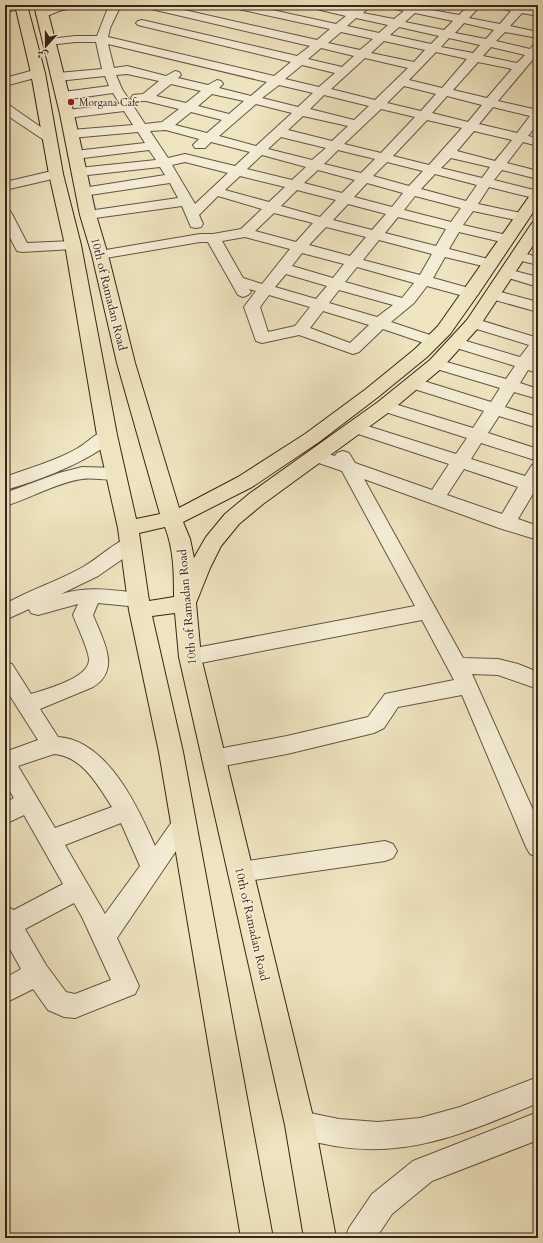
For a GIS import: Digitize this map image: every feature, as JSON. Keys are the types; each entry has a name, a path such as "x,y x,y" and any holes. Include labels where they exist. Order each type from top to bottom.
{"main road":[{"name":"10th of Ramadan Road","path":"26,8 49,42 64,119 88,215 100,254 126,363 172,519 180,540 186,567 185,603 190,656 300,1125 320,1238"},
{"name":"10th of Ramadan Road","path":"26,8 64,119"},
{"name":"10th of Ramadan Road","path":"64,119 48,132 56,174 73,245 108,435 129,536 139,605 171,752 220,1018 257,1238"},
{"path":"129,536 172,519 245,482 312,438 372,393 421,353 444,330 491,264 521,217 538,195"},
{"path":"139,605 185,603 199,568 213,542 232,519 256,499 385,406 436,364 476,319 519,256 536,234"}],"street":[{"path":"26,8 56,8 72,5"},
{"path":"115,5 108,18 107,41 109,73 122,98 174,178 206,238 237,281 252,307 262,338 300,330 353,349 380,323 409,300 424,280 438,252 454,228 486,182 538,114 400,82"},
{"path":"147,5 164,7 199,17 415,66"},
{"path":"234,5 261,8 298,19 519,68"},
{"path":"166,126 314,5 488,44 536,51"},
{"path":"185,158 365,5"},
{"path":"391,5 415,7 461,20 538,35"},
{"path":"245,233 296,185 376,104 400,82 475,5"},
{"path":"500,5 538,13"},
{"path":"107,41 128,32 164,7"},
{"path":"88,215 190,207 215,191 415,7"},
{"path":"146,97 261,8"},
{"path":"127,70 210,9"},
{"path":"252,307 299,247 424,115 520,9"},
{"path":"142,23 344,72"},
{"path":"49,42 75,39 107,41 538,142"},
{"path":"300,330 335,284 413,190 448,153 489,102 536,51"},
{"path":"64,119 109,73 127,70 356,124"},
{"path":"5,82 64,119 174,178"},
{"path":"64,119 122,98 146,97 231,118"},
{"path":"64,119 122,98"},
{"path":"5,108 48,132"},
{"path":"64,119 141,127 166,126 470,206 521,217"},
{"path":"64,119 152,146"},
{"path":"64,119 164,163 185,158 296,185 454,228 506,239"},
{"path":"278,132 538,195"},
{"path":"448,153 538,175"},
{"path":"6,184 56,174"},
{"path":"424,220 459,176"},
{"path":"215,191 323,222 438,252 491,264"},
{"path":"5,214 22,248"},
{"path":"100,254 245,233 471,293"},
{"path":"5,249 73,245"},
{"path":"519,256 538,261"},
{"path":"283,268 404,304"},
{"path":"507,273 538,282"},
{"path":"237,281 380,323 433,341"},
{"path":"493,294 538,307"},
{"path":"476,319 538,332"},
{"path":"439,494 510,386 531,366 538,342 476,319"},
{"path":"456,343 531,366"},
{"path":"436,364 538,394"},
{"path":"414,383 538,423"},
{"path":"385,406 538,455"},
{"path":"355,427 534,486"},
{"path":"5,484 66,461 85,452 108,435"},
{"path":"320,453 509,519 538,534"},
{"path":"346,462 468,686 538,847"},
{"path":"509,519 534,486 538,469"},
{"path":"5,500 82,472 116,474"},
{"path":"509,519 538,524"},
{"path":"5,615 23,603 85,575 108,561 129,536"},
{"path":"5,615 18,614 75,597 91,595 139,605"},
{"path":"27,705 88,680 95,672 99,665 99,658 84,615 91,595"},
{"path":"190,656 428,611"},
{"path":"458,666 498,667 511,670 538,681"},
{"path":"5,670 52,745"},
{"path":"213,759 360,728 377,723 387,705 392,700 468,686"},
{"path":"78,888 8,921 37,973 57,1001 64,1005 75,1006 126,986 104,936 78,888 51,840 5,762 52,745 74,748 86,755 128,810 152,868"},
{"path":"5,814 28,802"},
{"path":"51,840 128,810"},
{"path":"104,936 184,823"},
{"path":"240,872 384,851"},
{"path":"5,991 37,973"},
{"path":"300,1125 339,1133 378,1136 417,1133 455,1123 538,1090"},
{"path":"455,1123 472,1152"},
{"path":"359,1238 382,1204 423,1171 538,1126"}],"place":[{"name":"Morgana Cafe","path":"71,102"}]}
